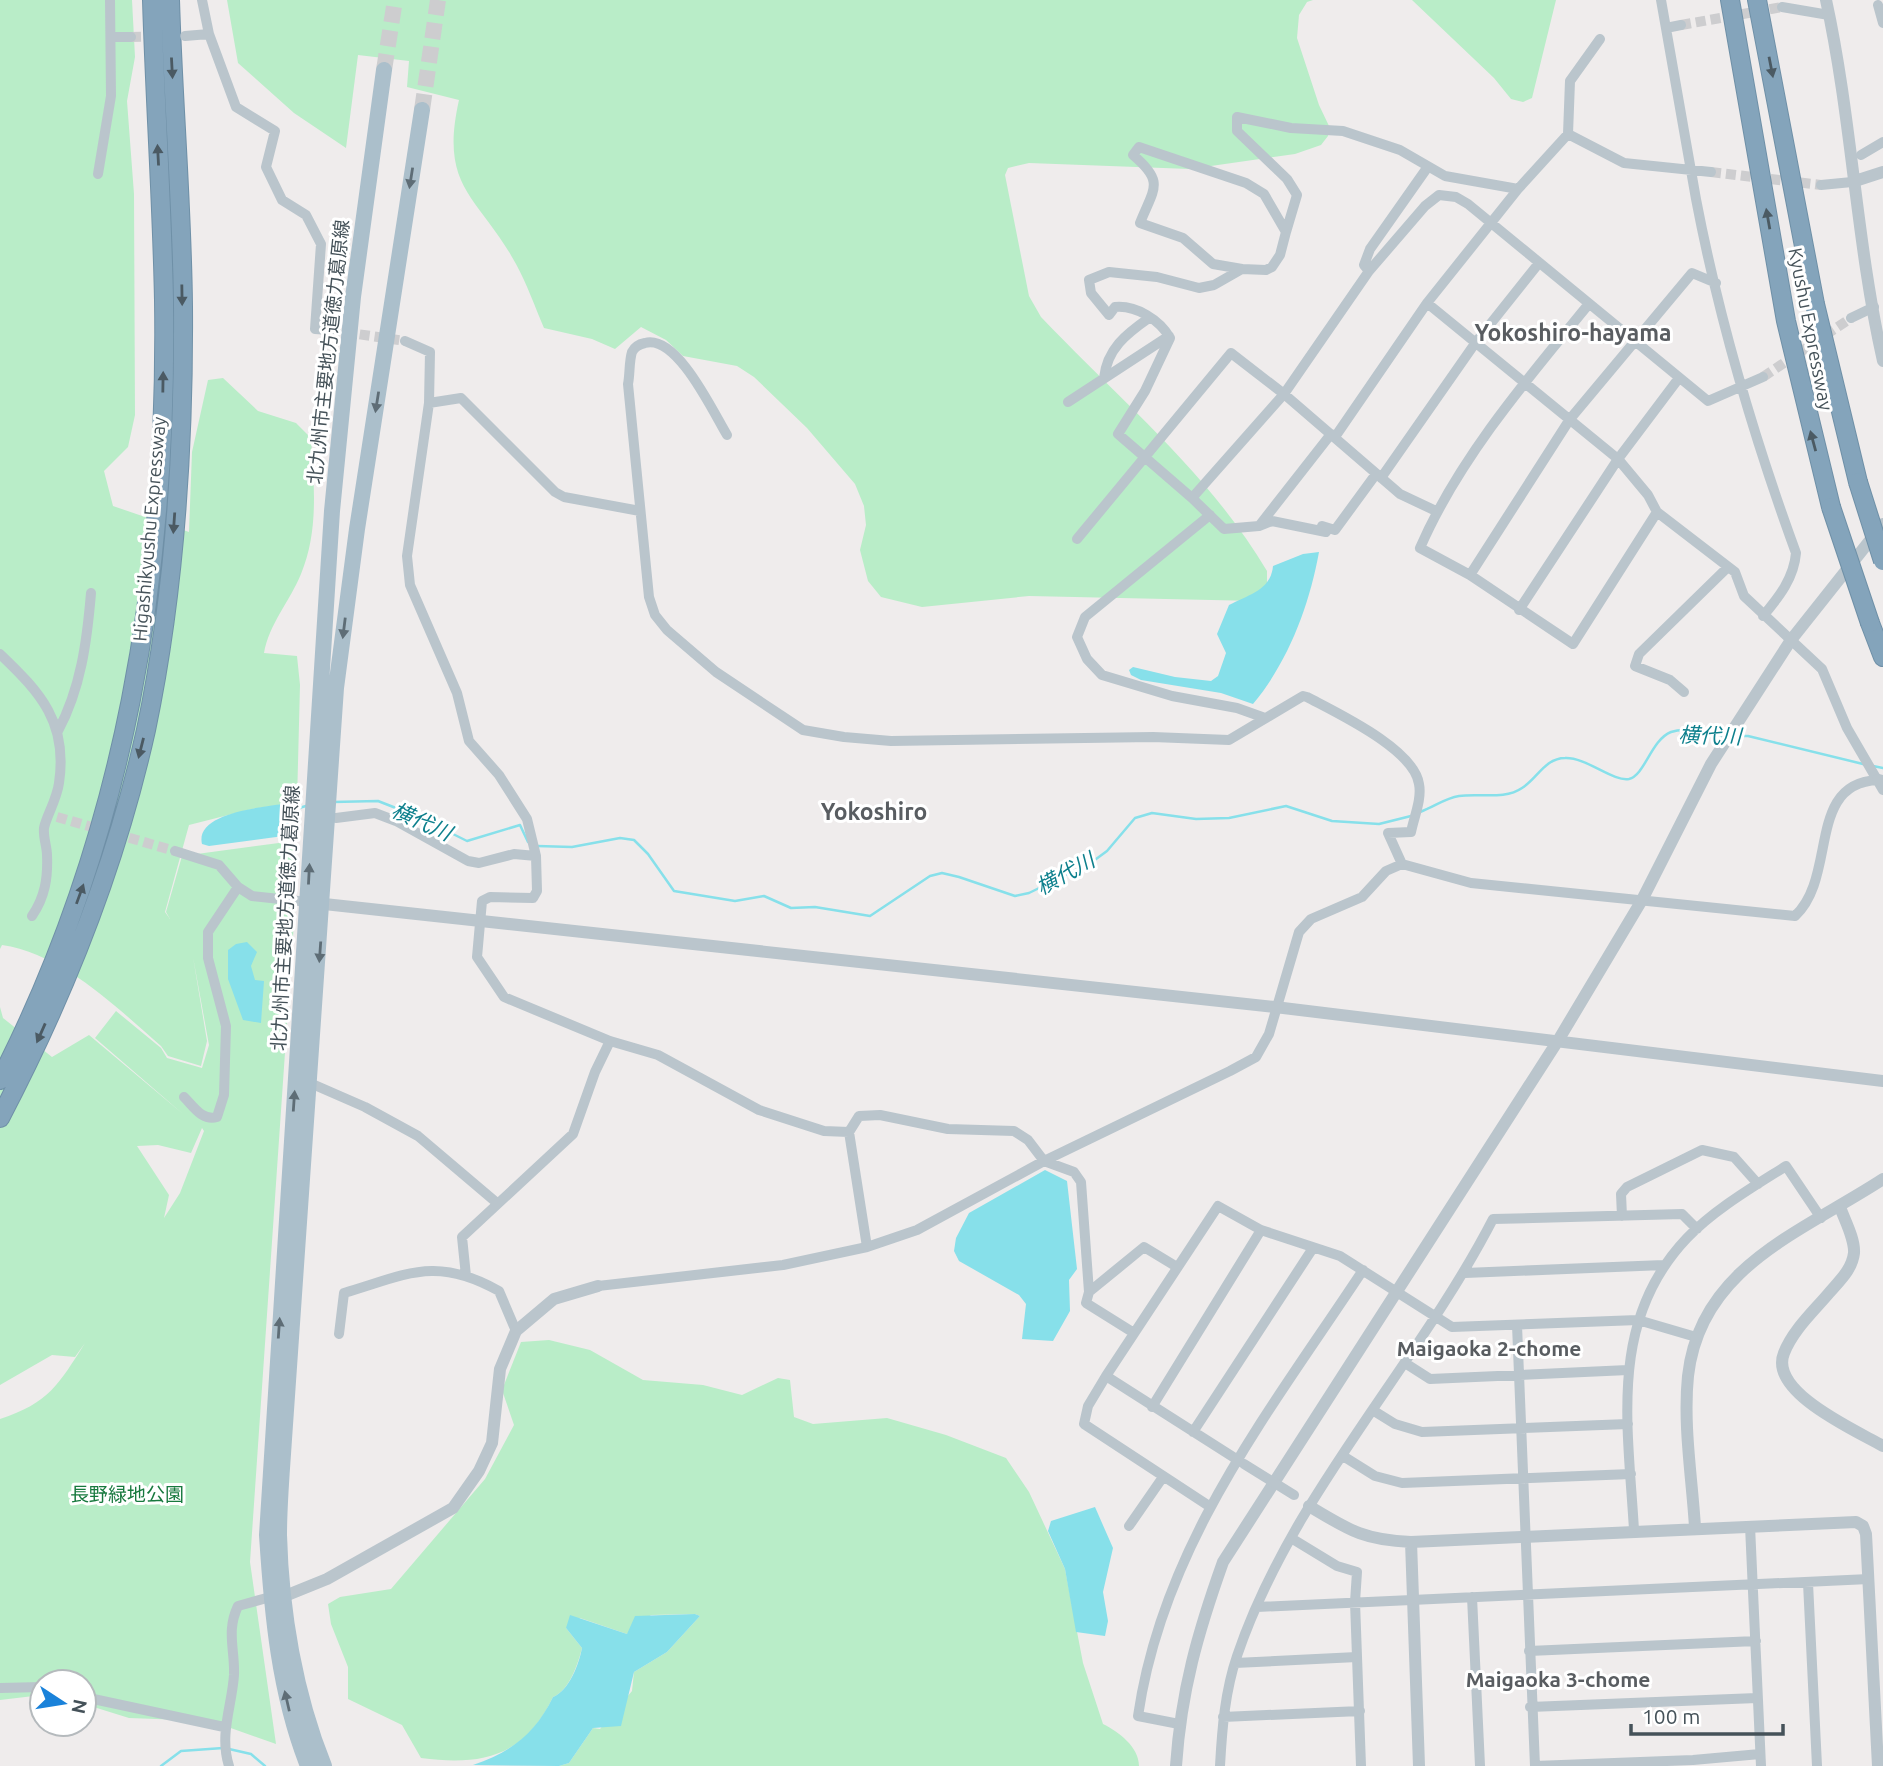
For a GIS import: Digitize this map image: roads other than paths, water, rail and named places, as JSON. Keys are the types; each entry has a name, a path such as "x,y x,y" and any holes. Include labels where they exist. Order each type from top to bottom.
{"highway":[{"name":"Higashikyushu Expressway","path":"0,1118 26,1069 62,965 107,810 130,713 153,566 159,487 164,303 152,0"},
{"name":"Higashikyushu Expressway","path":"0,1080 62,965 124,814 142,743 171,569 181,410 183,307 170,0"},
{"name":"Kyushu Expressway","path":"1730,0 1786,321 1831,507 1883,657"},
{"name":"Kyushu Expressway","path":"1757,0 1815,304 1858,482 1883,561"}],"main road":[{"name":"北九州市主要地方道徳力葛原線","path":"308,1766 286,1701 278,1596 279,1535 310,1083 332,511 353,297 384,70"},
{"name":"北九州市主要地方道徳力葛原線","path":"324,1766 303,1703 267,1535 316,903 336,688 357,529 422,110"}],"street":[{"path":"98,174 111,96 110,0"},
{"path":"202,0 209,34 236,107 275,131 266,167 282,200 306,215 321,244 315,329 330,330"},
{"path":"1661,0 1696,198 1716,283 1764,464 1796,553 1795,567 1780,597 1763,616"},
{"path":"1826,0 1838,63 1852,182 1882,353"},
{"path":"1878,3 1883,23"},
{"path":"1782,7 1829,15"},
{"path":"1666,28 1681,25"},
{"path":"185,36 209,34"},
{"path":"111,37 131,37"},
{"path":"1259,526 1333,436 1427,303 1518,189 1568,134 1570,81 1600,39"},
{"path":"1286,232 1264,194 1247,183 1139,147 1133,155 1150,169 1155,185 1140,223 1183,238 1213,264 1242,269 1266,270 1272,267 1280,255 1297,195 1287,179 1237,131 1237,117 1291,128 1343,131 1400,150 1445,176 1518,189"},
{"path":"1568,134 1624,163 1711,172"},
{"path":"1861,155 1883,142"},
{"path":"1369,271 1364,265 1370,249 1427,168"},
{"path":"1821,185 1852,182 1883,172"},
{"path":"1192,498 1284,394 1369,271 1425,206 1439,195 1456,197 1492,223 1707,401 1763,377"},
{"path":"1169,336 1145,391 1118,434 1224,529 1259,526 1272,521 1335,530 1539,263"},
{"path":"1169,336 1164,328 1128,306 1115,307 1109,315 1091,293 1089,280 1109,272 1157,277 1199,288 1214,285 1242,269"},
{"path":"1470,575 1570,419 1633,342 1692,273 1716,283"},
{"path":"1427,303 1618,459 1648,495 1657,512 1735,572 1744,596 1822,669 1847,728 1881,784"},
{"path":"1588,305 1525,381 1436,511 1420,548 1470,575 1573,644 1657,512"},
{"path":"1851,318 1874,307"},
{"path":"1104,378 1106,362 1112,349 1149,318"},
{"path":"1068,402 1169,336"},
{"path":"405,341 430,352 429,402 407,556 410,585 457,693 468,741 499,775 527,819 536,856 537,891 533,898 490,897 482,901 477,957 504,997 610,1041 658,1055 759,1110 824,1131 849,1132"},
{"path":"727,435 692,376 667,347 653,341 639,345 633,351 628,384 639,511 649,597 654,615 667,630 716,672 803,730 891,741 1153,737 1217,740 1238,736 1303,696 1362,727 1406,758 1415,768 1420,786 1411,832 1388,833 1402,864"},
{"path":"1077,539 1231,354 1284,394 1400,494 1436,511"},
{"path":"1519,610 1618,459 1679,378"},
{"path":"429,402 461,398 555,492 565,497 639,511"},
{"path":"1210,515 1085,617 1076,637 1087,659 1102,675 1172,696 1237,708 1265,718"},
{"path":"1176,1766 1179,1724 1195,1643 1223,1562 1399,1292 1559,1039 1642,900 1711,764 1791,639 1883,524"},
{"path":"1684,692 1670,680 1635,666 1639,654 1727,568"},
{"path":"58,731 68,712 81,669 91,593"},
{"path":"0,654 36,691 58,731 60,774 54,815 44,827 47,855 45,892 32,916"},
{"path":"229,1766 224,1727 234,1673 229,1639 231,1621 238,1606 327,1579 453,1508 479,1471 492,1443 499,1369 516,1331 554,1299 598,1286 783,1265 867,1247 917,1230 1044,1161 1256,1057 1269,1034 1299,932 1311,919 1362,897 1387,872 1402,864 1471,883 1795,916 1812,895 1832,811 1843,791 1858,781 1881,784"},
{"path":"336,818 375,813 396,821 468,861 479,863 514,854 536,856"},
{"path":"175,851 219,865 238,887 252,896 1559,1039 1883,1081"},
{"path":"184,1097 201,1115 210,1119 217,1116 225,1095 226,1026 208,958 208,932 238,887"},
{"path":"466,1276 462,1237 573,1134 595,1072 610,1041"},
{"path":"310,1083 365,1107 418,1136 497,1202"},
{"path":"867,1247 849,1132 859,1116 880,1115 948,1129 1006,1129 1028,1140 1044,1161 1074,1172 1081,1182 1089,1292 1086,1303 1135,1333"},
{"path":"1622,1216 1621,1194 1627,1186 1702,1150 1734,1157 1758,1184"},
{"path":"1634,1530 1628,1370 1637,1320 1664,1265 1697,1229 1786,1166 1821,1218"},
{"path":"1695,1527 1688,1377 1696,1337 1711,1304 1731,1279 1883,1179"},
{"path":"1209,1506 1084,1424 1088,1406 1106,1376 1218,1206 1261,1230 1340,1256 1452,1327 1637,1320 1696,1337"},
{"path":"1840,1207 1854,1247 1851,1267 1794,1333 1782,1356 1783,1369 1789,1384 1800,1397 1883,1446"},
{"path":"1220,1766 1223,1717 1235,1663 1257,1607 1291,1538 1309,1506 1465,1273 1493,1219 1682,1214 1697,1229"},
{"path":"1152,1406 1261,1230"},
{"path":"1089,1292 1144,1247 1177,1267"},
{"path":"1193,1432 1313,1248"},
{"path":"1465,1273 1664,1265"},
{"path":"339,1334 344,1293 418,1270 466,1276 499,1291 516,1331"},
{"path":"1179,1724 1139,1716 1161,1618 1181,1562 1209,1506 1241,1462 1363,1270"},
{"path":"1517,1325 1530,1707 1535,1766 1693,1760 1760,1754"},
{"path":"1405,1363 1430,1379 1628,1370"},
{"path":"1106,1376 1309,1506 1359,1535 1381,1541 1411,1542 1695,1527 1856,1522 1863,1526 1866,1534 1870,1578 1878,1766"},
{"path":"1374,1411 1395,1423 1422,1432 1628,1424"},
{"path":"1343,1457 1389,1482 1631,1474"},
{"path":"1129,1526 1163,1477"},
{"path":"1750,1526 1761,1766"},
{"path":"1291,1538 1338,1566 1357,1572 1355,1602 1361,1766"},
{"path":"1411,1542 1419,1766"},
{"path":"1257,1607 1870,1578"},
{"path":"1808,1583 1817,1766"},
{"path":"1472,1597 1480,1766"},
{"path":"1530,1651 1756,1641"},
{"path":"1235,1663 1357,1657"},
{"path":"0,1688 28,1688"},
{"path":"1530,1707 1758,1698"},
{"path":"98,1701 224,1727"},
{"path":"1223,1717 1360,1711"}],"water":[{"path":"1319,552 1303,613 1287,652 1253,704 1221,693 1141,680 1131,675 1129,670 1133,667 1175,677 1211,681 1218,676 1226,653 1217,634 1229,605 1263,586 1268,581 1273,566 1303,554"},
{"path":"297,802 291,835 209,846 202,844 203,833 210,824 223,817 255,808"},
{"path":"247,942 257,952 251,966 255,980 264,981 261,1023 243,1020 228,979 228,950 236,944"},
{"path":"1045,1170 1067,1181 1077,1269 1069,1280 1070,1311 1053,1341 1022,1339 1026,1304 1019,1295 959,1261 954,1251 956,1238 969,1213"},
{"path":"1095,1507 1113,1548 1103,1592 1108,1621 1105,1636 1076,1632 1065,1569 1048,1531 1051,1521"},
{"path":"570,1615 627,1634 635,1616 700,1616 667,1652 634,1672 621,1726 593,1728 569,1763 559,1766 473,1765 499,1754 520,1740 538,1721 553,1697 568,1683 576,1669 582,1648 566,1628"}],"waterway":[{"name":"横代川","path":"1420,812 1454,797 1515,792 1558,759 1573,759 1615,777 1629,779 1640,771 1658,742 1671,732 1690,730 1724,736"},
{"name":"横代川","path":"1734,736 1748,736 1863,764"},
{"name":"横代川","path":"1873,766 1883,768"},
{"name":"横代川","path":"333,802 378,801 419,817 467,841 520,825 528,842"},
{"name":"横代川","path":"292,810 306,806"},
{"name":"横代川","path":"537,846 572,847 620,838 634,840 648,854 674,891 735,901 764,896 791,908 815,907 870,916 930,876 942,873 1015,896 1029,893 1092,862 1107,851 1135,818 1152,813 1196,819 1229,818 1286,806 1332,821 1379,824 1411,816"},
{"path":"161,1766 181,1751 223,1748"},
{"path":"229,1749 251,1754 265,1766"}],"tunnel":[{"path":"384,70 395,0"},
{"path":"422,110 438,0"},
{"path":"1681,25 1782,7"},
{"path":"131,37 176,36"},
{"path":"1711,172 1821,185"},
{"path":"1763,377 1851,318"},
{"path":"330,330 405,341"},
{"path":"57,817 175,851"}],"district":[{"name":"Yokoshiro-hayama","path":"1573,332"},
{"name":"Yokoshiro","path":"874,811"},
{"name":"Maigaoka 2-chome","path":"1489,1348"},
{"name":"Maigaoka 3-chome","path":"1558,1679"}],"park label":[{"name":"長野緑地公園","path":"127,1494"}]}
